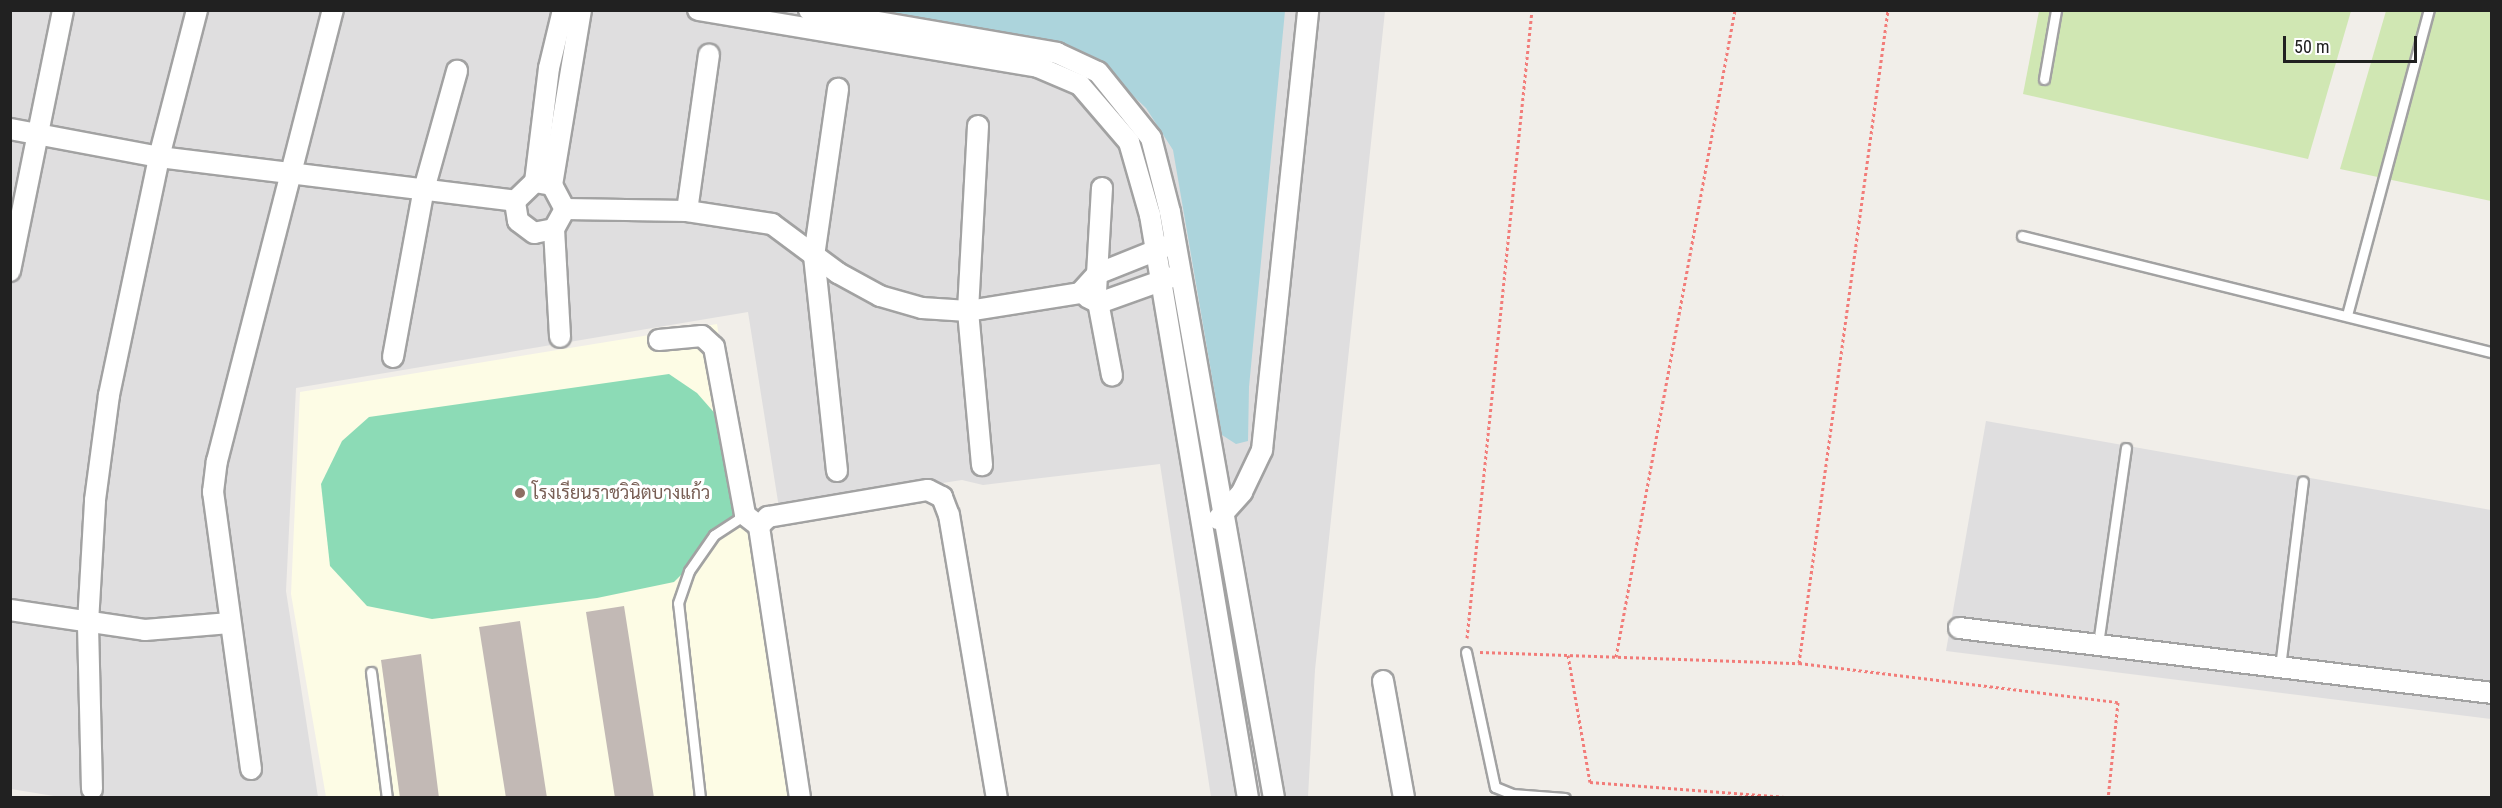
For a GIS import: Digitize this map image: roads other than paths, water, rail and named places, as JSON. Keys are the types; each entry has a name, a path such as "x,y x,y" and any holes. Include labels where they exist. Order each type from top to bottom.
{"street":[{"path":"10,271 35,135 63,10"},
{"path":"92,789 88,623 95,500 109,395 159,157 197,10"},
{"path":"251,769 213,492 217,461 333,10"},
{"path":"563,10 549,68 543,184 565,209 687,211 772,224 814,256 880,296 922,308 968,311 1080,292 1097,274 1155,248 1176,245"},
{"path":"10,129 159,157 423,193 515,201 543,184 581,10"},
{"path":"698,10 1057,53 1098,72 1151,138 1170,212 1221,512 1274,798"},
{"path":"809,10 871,30 1038,67 1080,85 1130,142 1150,215 1248,798"},
{"path":"1204,545 1221,512 1242,492 1262,450 1308,10"},
{"path":"687,211 709,54"},
{"path":"393,357 423,193 457,71"},
{"path":"837,471 814,256 838,89"},
{"path":"978,126 968,311 982,465"},
{"path":"1102,188 1097,274 1099,303 1112,376"},
{"path":"515,201 518,221 534,233 554,229"},
{"path":"560,337 554,229 565,209"},
{"path":"1150,215 1170,212"},
{"path":"1099,303 1160,280 1181,275"},
{"path":"1080,292 1099,303"},
{"path":"659,340 702,336 714,347 752,520 800,798"},
{"path":"752,520 928,490 942,497 949,515 997,798"},
{"path":"10,610 145,630 230,623"},
{"path":"1959,628 2492,693"},
{"path":"1383,681 1404,798"}],"lane":[{"path":"2044,79 2056,10"},
{"path":"2347,315 2429,10"},
{"path":"2022,236 2492,352"},
{"path":"2098,644 2126,448"},
{"path":"2280,667 2304,481"},
{"path":"700,798 678,603 690,571 714,536 752,520"},
{"path":"1466,652 1495,787 1512,794 1565,798"},
{"path":"371,672 387,798"}],"water":[{"path":"819,11 1285,11 1249,387 1248,441 1236,444 1222,435 1173,150 1146,108 1108,72"}],"place":[{"name":"โรงเรียนราชวินิตบางแก้ว","path":"520,493"}]}
